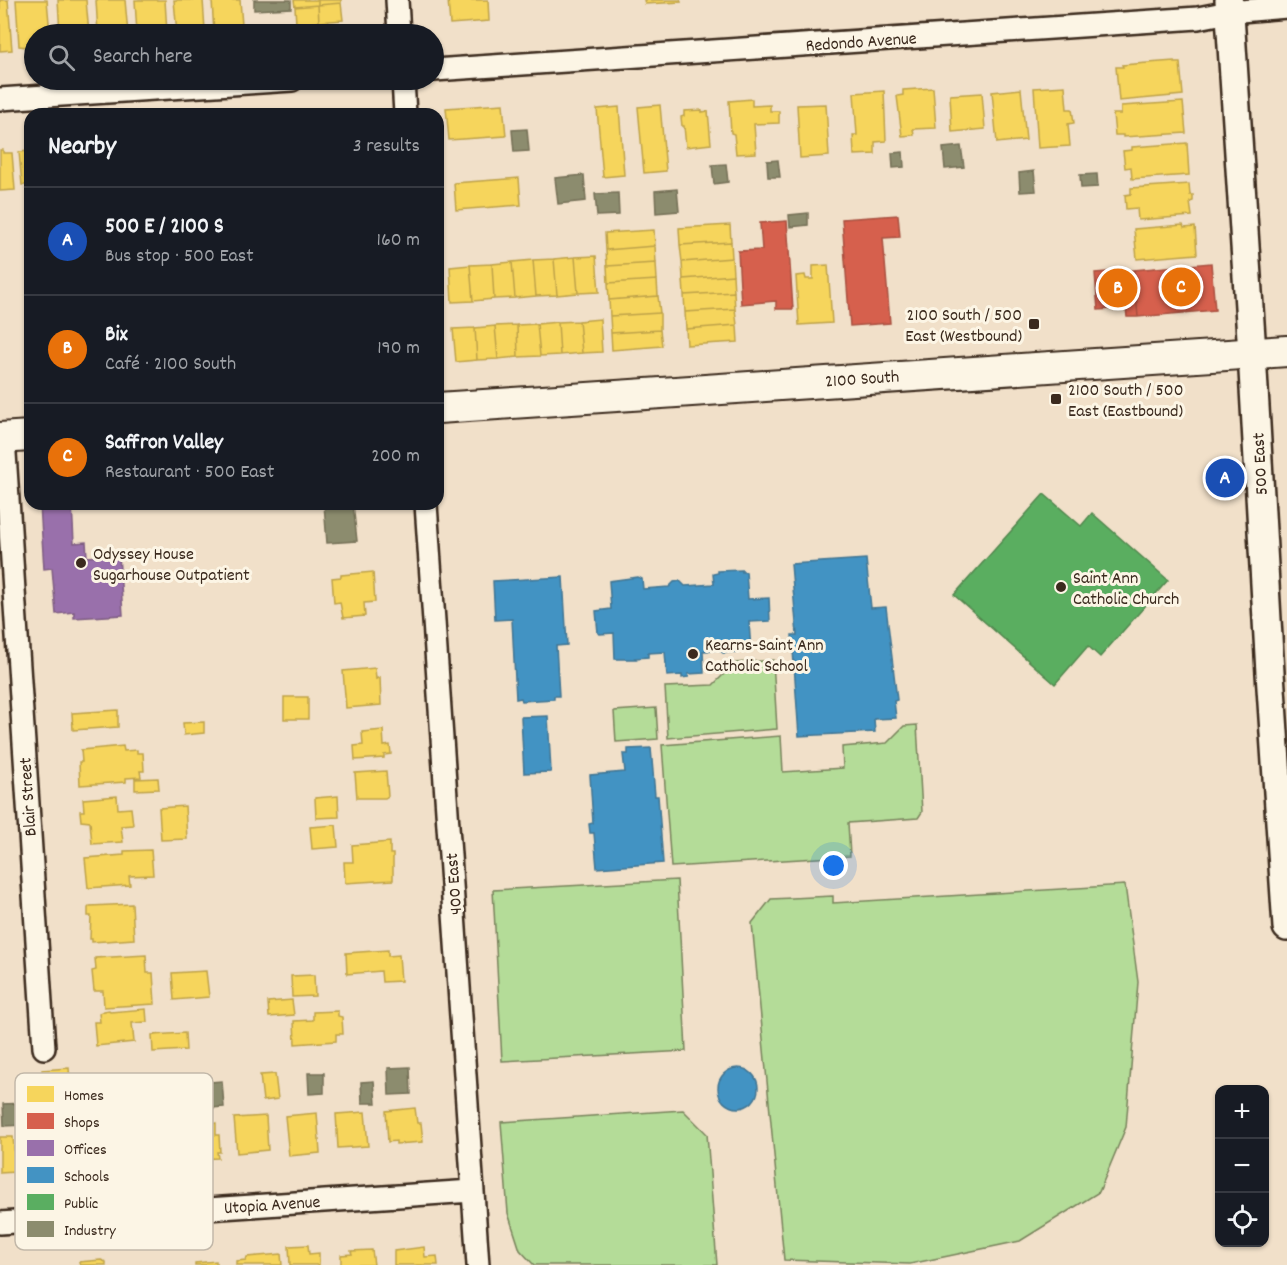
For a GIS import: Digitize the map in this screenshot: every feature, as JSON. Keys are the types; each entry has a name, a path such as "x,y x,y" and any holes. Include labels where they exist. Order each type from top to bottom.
{"main road":[{"name":"2100 South","path":"444,408 1287,351"}],"street":[{"path":"397,0 398,24"},
{"name":"Redondo Avenue","path":"444,69 1198,18 1229,6 1287,7"},
{"name":"500 East","path":"1229,6 1252,353 1278,673 1287,927"},
{"path":"0,99 138,90"},
{"path":"404,90 405,108"},
{"name":"Blair Street","path":"11,438 44,1048"},
{"name":"400 East","path":"426,510 478,1265"},
{"name":"Utopia Avenue","path":"213,1209 472,1191"},
{"name":"Utopia Avenue","path":"0,1223 15,1222"}],"green space":[{"path":"773,660 777,729 668,738 665,687 713,685 735,663"},
{"path":"656,708 658,739 616,742 614,711"},
{"path":"917,725 922,812 918,818 848,823 850,856 671,867 662,745 781,736 783,772 843,768 842,747 887,743 904,726"},
{"path":"677,880 686,1051 502,1061 493,890"},
{"path":"1125,885 1138,982 1126,1127 1099,1192 1020,1241 910,1264 784,1260 752,923 771,899 833,896 833,903"},
{"path":"683,1110 707,1134 717,1265 534,1265 520,1250 508,1213 501,1122"}],"building: Homes":[{"path":"0,0 8,0 12,50 0,51"},
{"path":"16,0 47,0 49,24 24,24 24,47 19,46"},
{"path":"58,0 86,0 88,24 59,24"},
{"path":"96,0 125,0 127,24 97,24"},
{"path":"135,0 165,0 166,24 136,24"},
{"path":"174,0 203,0 205,24 176,24"},
{"path":"212,0 240,0 242,24 213,24"},
{"path":"294,0 318,0 318,5 295,7"},
{"path":"318,0 341,0 341,3 318,5"},
{"path":"448,0 488,0 489,21 450,24"},
{"path":"644,0 680,0 681,2 645,4"},
{"path":"341,3 343,20 319,22 318,5"},
{"path":"318,5 319,22 296,24 295,7"},
{"path":"1174,61 1174,63 1180,63 1183,95 1119,101 1116,67"},
{"path":"1065,86 1067,109 1072,109 1074,123 1068,124 1070,146 1038,148 1034,88"},
{"path":"933,88 936,128 913,129 914,135 902,136 897,96 903,95 903,90"},
{"path":"1021,89 1026,140 997,143 992,92"},
{"path":"884,91 886,141 875,142 875,154 854,155 853,135 857,135 854,93"},
{"path":"982,93 985,129 952,132 950,95"},
{"path":"752,99 752,106 770,105 770,111 779,111 779,123 754,124 756,153 736,154 734,134 731,133 729,101"},
{"path":"1183,102 1186,133 1123,137 1123,135 1115,135 1113,114 1121,114 1121,106"},
{"path":"503,104 506,136 449,140 446,108"},
{"path":"826,104 829,156 800,158 797,105"},
{"path":"660,105 666,171 644,173 638,107"},
{"path":"619,107 624,175 603,177 597,109"},
{"path":"702,110 702,112 708,111 711,144 686,147 681,117 684,116 684,111"},
{"path":"1187,143 1189,175 1132,179 1131,167 1125,168 1123,151 1132,150 1132,147"},
{"path":"0,150 3,150 3,153 12,153 15,190 0,191"},
{"path":"19,152 24,152 24,185 22,185"},
{"path":"519,178 521,205 456,210 454,183"},
{"path":"1189,184 1190,195 1193,195 1193,201 1190,202 1192,216 1138,220 1137,208 1126,209 1125,195 1131,194 1131,188"},
{"path":"730,225 731,242 680,245 679,228"},
{"path":"1183,225 1184,228 1195,227 1197,254 1137,259 1134,229"},
{"path":"654,230 655,246 606,250 605,233"},
{"path":"731,242 732,258 682,262 680,245"},
{"path":"655,246 656,263 607,266 606,250"},
{"path":"596,256 599,292 578,293 575,257"},
{"path":"575,257 578,293 557,295 554,259"},
{"path":"732,258 733,275 683,279 682,262"},
{"path":"554,259 557,295 536,296 533,260"},
{"path":"533,260 536,296 515,298 512,262"},
{"path":"512,262 515,298 494,299 492,264"},
{"path":"656,263 657,280 608,283 607,266"},
{"path":"492,264 494,299 473,301 470,265"},
{"path":"470,265 473,301 452,302 450,267"},
{"path":"828,265 832,323 799,325 796,276 805,275 806,279 813,279 813,266"},
{"path":"733,275 734,292 684,295 683,279"},
{"path":"657,280 658,296 609,300 608,283"},
{"path":"734,292 735,309 685,312 684,295"},
{"path":"658,296 660,313 610,316 609,300"},
{"path":"735,309 737,325 686,329 685,312"},
{"path":"660,313 660,330 611,333 610,316"},
{"path":"600,319 602,352 582,353 579,321"},
{"path":"579,321 582,353 560,355 558,322"},
{"path":"558,322 560,355 540,356 537,324"},
{"path":"537,324 540,356 518,357 517,325"},
{"path":"517,325 518,357 498,359 495,326"},
{"path":"737,325 738,342 687,345 686,329"},
{"path":"495,326 498,359 477,360 475,328"},
{"path":"475,328 477,360 456,362 453,329"},
{"path":"660,330 662,346 612,350 611,333"},
{"path":"373,572 375,602 364,603 365,616 343,618 340,602 334,603 332,578"},
{"path":"375,668 376,679 380,677 381,705 346,708 343,671"},
{"path":"284,697 308,697 308,719 284,719"},
{"path":"118,710 118,727 73,730 72,713"},
{"path":"204,722 204,733 184,735 183,723"},
{"path":"383,730 384,746 390,745 391,754 384,755 384,758 355,760 354,746 363,745 362,732"},
{"path":"123,746 124,751 137,750 137,753 143,753 144,771 140,771 141,777 126,778 126,782 80,785 81,750"},
{"path":"386,771 388,796 385,798 357,798 355,773"},
{"path":"158,778 159,789 135,790 135,779"},
{"path":"117,796 118,809 131,808 133,825 121,826 123,842 92,844 90,822 81,821 80,811 84,811 83,799"},
{"path":"338,796 339,817 316,818 315,798"},
{"path":"185,806 187,839 161,840 159,808"},
{"path":"336,825 338,847 312,849 310,827"},
{"path":"390,842 390,854 393,854 393,880 345,883 344,862 353,862 352,845"},
{"path":"151,850 153,875 129,876 130,885 88,888 85,858 124,855 124,851"},
{"path":"132,904 134,939 92,942 90,939 91,916 88,916 90,906"},
{"path":"388,950 388,956 399,955 401,981 382,982 381,971 347,974 346,953"},
{"path":"146,955 147,973 153,973 155,1004 104,1007 103,991 94,991 92,971 96,970 95,958"},
{"path":"206,971 209,997 174,1000 172,973"},
{"path":"314,975 315,996 292,997 291,976"},
{"path":"292,1000 294,1015 269,1017 268,1002"},
{"path":"146,1009 147,1022 132,1023 134,1042 96,1046 94,1022 100,1022 99,1013 109,1010 110,1012"},
{"path":"338,1011 338,1016 342,1017 343,1034 336,1034 336,1041 295,1044 294,1021 313,1020 313,1012"},
{"path":"185,1033 186,1050 153,1052 152,1035"},
{"path":"69,1068 69,1073 42,1073 42,1070"},
{"path":"275,1074 278,1099 263,1101 260,1075"},
{"path":"415,1108 417,1123 421,1123 423,1142 396,1144 396,1141 388,1142 386,1111"},
{"path":"365,1112 368,1146 338,1148 336,1114"},
{"path":"317,1113 320,1153 289,1156 285,1116"},
{"path":"266,1116 268,1150 237,1153 234,1118"},
{"path":"213,1123 216,1123 216,1135 219,1135 218,1158 213,1158"},
{"path":"0,1137 13,1137 15,1172 0,1173"},
{"path":"308,1245 309,1254 319,1253 319,1265 290,1265 289,1246"},
{"path":"424,1247 425,1257 437,1256 438,1265 394,1265 394,1251"},
{"path":"372,1250 374,1265 341,1265 341,1255 352,1254 351,1251"},
{"path":"281,1254 282,1265 236,1265 236,1261 246,1260 247,1257"},
{"path":"101,1260 106,1262 106,1265 80,1265 79,1262"},
{"path":"216,1261 216,1265 195,1265 195,1263"}],"building: Shops":[{"path":"898,215 900,237 883,238 890,323 850,326 842,219"},
{"path":"787,221 793,309 776,309 776,301 741,304 738,251 762,250 760,223"},
{"path":"1211,263 1215,310 1138,317 1134,270"},
{"path":"1134,270 1138,317 1127,317 1126,308 1098,310 1095,273"}],"building: Offices":[{"name":"Odyssey House Sugarhouse Outpatient","path":"40,510 72,510 74,543 86,542 87,557 119,555 123,615 74,618 74,612 56,614 52,568 44,569"}],"building: Schools":[{"path":"866,559 871,608 886,607 897,700 894,701 896,718 874,719 875,732 799,736 792,635 797,635 791,564"},
{"path":"742,570 746,572 748,599 769,598 770,621 749,622 751,651 723,653 719,650 703,651 704,673 688,674 689,677 682,678 682,675 667,676 665,652 648,653 648,657 636,659 615,659 614,633 598,633 596,611 611,609 609,581 638,577 642,579 643,589 669,587 674,582 680,581 685,586 714,584 713,574 718,571"},
{"path":"563,577 567,645 556,646 559,696 554,696 554,699 522,701 521,698 516,699 512,619 495,620 493,581"},
{"path":"548,716 551,772 524,773 521,717"},
{"path":"651,748 655,796 658,796 663,863 597,868 594,833 590,833 589,824 593,823 590,775 625,772 623,754 628,754 628,749"},
{"path":"738,1068 746,1069 752,1074 757,1080 757,1096 752,1102 746,1107 738,1108 730,1107 724,1102 719,1096 718,1088 719,1080 724,1074 730,1069"}],"building: Public":[{"name":"Saint Ann Catholic Church","path":"1044,494 1081,526 1092,513 1168,580 1100,657 1088,646 1055,684 954,595"}],"building: Industry":[{"path":"254,0 291,0 291,8 254,10"},
{"path":"527,129 529,151 514,152 512,130"},
{"path":"961,146 964,167 945,169 943,148"},
{"path":"903,152 904,167 893,168 892,153"},
{"path":"778,160 780,177 768,177 767,161"},
{"path":"726,164 728,182 714,184 712,165"},
{"path":"1034,171 1036,191 1020,192 1019,173"},
{"path":"1097,174 1098,187 1081,188 1080,175"},
{"path":"584,175 586,201 558,204 555,178"},
{"path":"677,189 679,211 656,213 655,191"},
{"path":"618,193 619,215 597,216 595,194"},
{"path":"808,213 808,225 790,227 789,215"},
{"path":"324,510 354,510 357,541 327,543"},
{"path":"410,1067 411,1094 389,1095 388,1068"},
{"path":"308,1073 324,1073 324,1093 309,1094"},
{"path":"222,1081 224,1107 213,1108 213,1082"},
{"path":"374,1081 376,1103 362,1103 361,1082"},
{"path":"15,1103 15,1125 4,1126 3,1104"}],"place":[{"name":"Saffron Valley","path":"1181,287"},
{"name":"Bix","path":"1118,288"},
{"name":"2100 South / 500 East (Westbound)","path":"1034,324"},
{"name":"2100 South / 500 East (Eastbound)","path":"1056,399"},
{"name":"500 E / 2100 S","path":"1225,478"},
{"name":"Odyssey House Sugarhouse Outpatient","path":"81,563"},
{"name":"Saint Ann Catholic Church","path":"1061,587"},
{"name":"Kearns-Saint Ann Catholic School","path":"693,654"}]}
